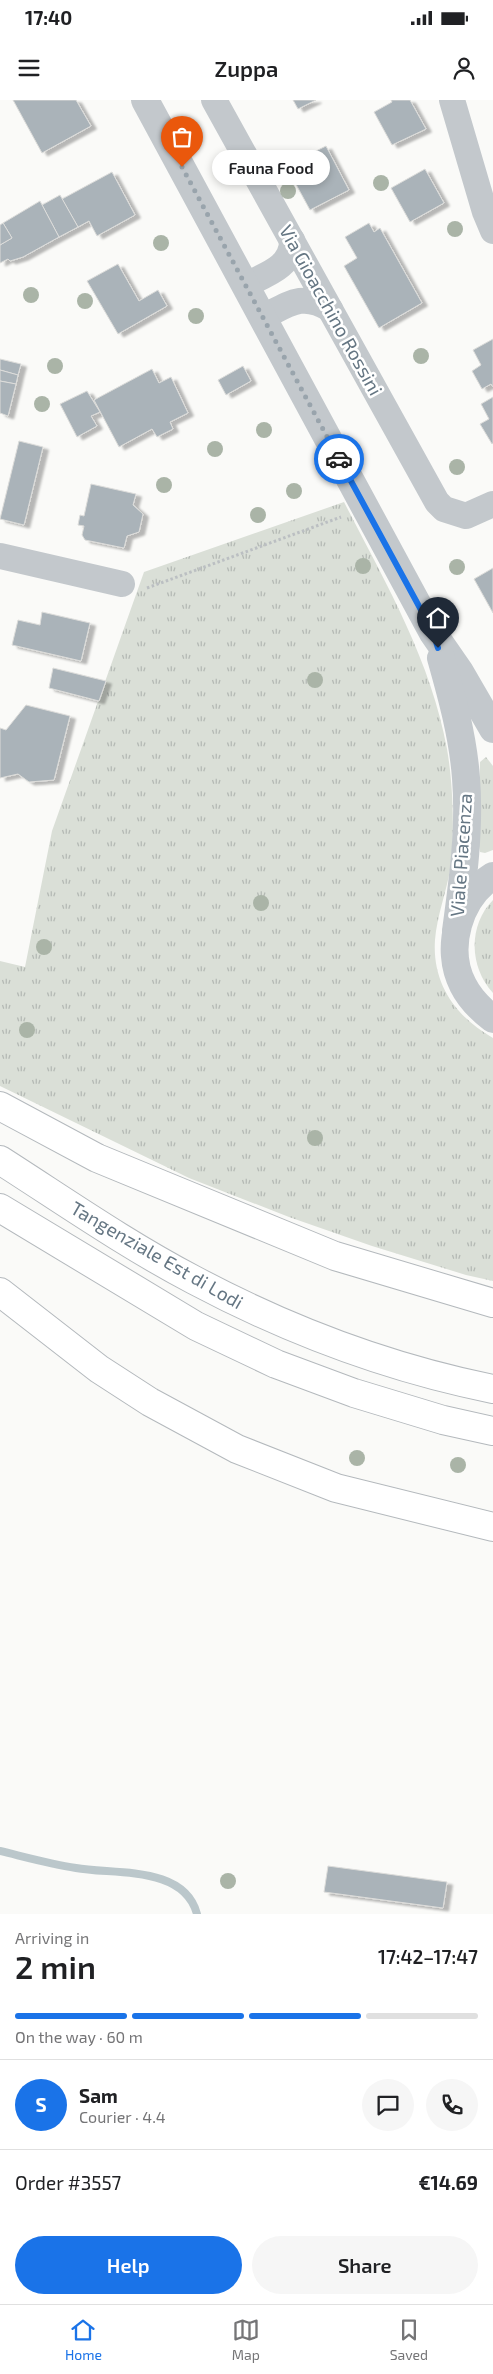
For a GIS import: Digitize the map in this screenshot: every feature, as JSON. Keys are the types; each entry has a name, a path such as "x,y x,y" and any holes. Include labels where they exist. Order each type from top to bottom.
{"highway":[{"path":"0,1106 98,1158 335,1256 493,1302"},
{"name":"Tangenziale Est di Lodi","path":"0,1160 146,1252 236,1302 286,1324 397,1364 493,1389"},
{"path":"0,1208 196,1326 276,1364 354,1393 443,1420 493,1431"},
{"path":"0,1292 99,1369 150,1402 238,1449 336,1488 493,1527"}],"street":[{"name":"Viale Piacenza","path":"145,100 433,632 465,679 493,729"},
{"name":"Via Gioacchino Rossini","path":"214,100 437,502 444,510 466,516 493,504"},
{"path":"452,100 485,212 493,231"},
{"path":"245,285 282,265 291,252 292,240"},
{"path":"263,317 295,301 314,301 330,309"},
{"path":"0,556 122,584"},
{"name":"Viale Piacenza","path":"433,632 451,693 466,777 465,860 456,931"},
{"path":"493,876 484,881 466,904 456,931 455,958 462,984 477,1006 493,1019"}],"path":[{"path":"122,584 146,588 366,508"}],"green space":[{"path":"344,502 405,622 418,653 440,716 447,749 452,793 453,825 450,870 436,931 435,956 442,985 449,998 468,1020 493,1038 493,1281 466,1275 372,1246 289,1217 189,1178 0,1086 0,961 25,967 52,831 144,572"},
{"path":"486,757 493,766 493,850 485,853 480,852 479,846 480,762"},
{"path":"493,900 493,993 479,971 475,946 479,921"}],"building":[{"path":"13,100 76,100 91,126 42,153"},
{"path":"293,100 316,100 298,109"},
{"path":"391,100 410,100 426,129 392,145 374,112 392,102"},
{"path":"326,146 349,190 310,210 286,166"},
{"path":"425,169 444,203 410,222 391,188"},
{"path":"112,172 135,215 97,236 89,221 78,227 62,199"},
{"path":"60,195 78,227 59,237 42,205"},
{"path":"40,201 59,237 23,257 10,261 8,259 0,263 0,245 12,238 3,223"},
{"path":"3,223 12,238 0,245 0,225"},
{"path":"369,223 374,232 380,228 422,303 379,328 344,266 357,258 345,237"},
{"path":"118,264 139,301 158,290 167,306 118,334 87,281"},
{"path":"493,339 493,387 491,384 482,389 472,371 481,365 473,350"},
{"path":"0,359 21,364 18,375 0,370"},
{"path":"243,366 251,381 226,395 218,380"},
{"path":"152,369 159,383 171,377 188,413 170,422 173,429 157,437 152,429 119,447 94,400"},
{"path":"0,370 18,375 16,384 0,381"},
{"path":"0,381 16,384 8,416 0,413"},
{"path":"87,391 100,412 91,416 97,426 77,437 60,404"},
{"path":"493,397 492,444 480,424 489,419 481,404"},
{"path":"19,441 43,447 24,525 0,519"},
{"path":"91,484 136,494 133,505 143,514 139,532 127,536 124,548 85,540 82,535 84,526 78,525 80,515 84,516"},
{"path":"493,568 493,613 474,579"},
{"path":"42,612 90,623 81,661 12,645 18,620 40,625"},
{"path":"53,668 106,681 99,701 49,688"},
{"path":"26,705 70,716 54,780 29,782 18,774 0,778 0,728 6,730"},
{"path":"328,1866 447,1882 443,1908 324,1892"}],"waterway":[{"path":"0,1851 66,1866 146,1875 163,1880 178,1887 190,1898 197,1914"}],"way so far":[{"path":"182,167 339,459"}],"place":[{"name":"Fauna Food","path":"182,167"}],"route":[{"path":"339,459 433,632 438,648"}]}
